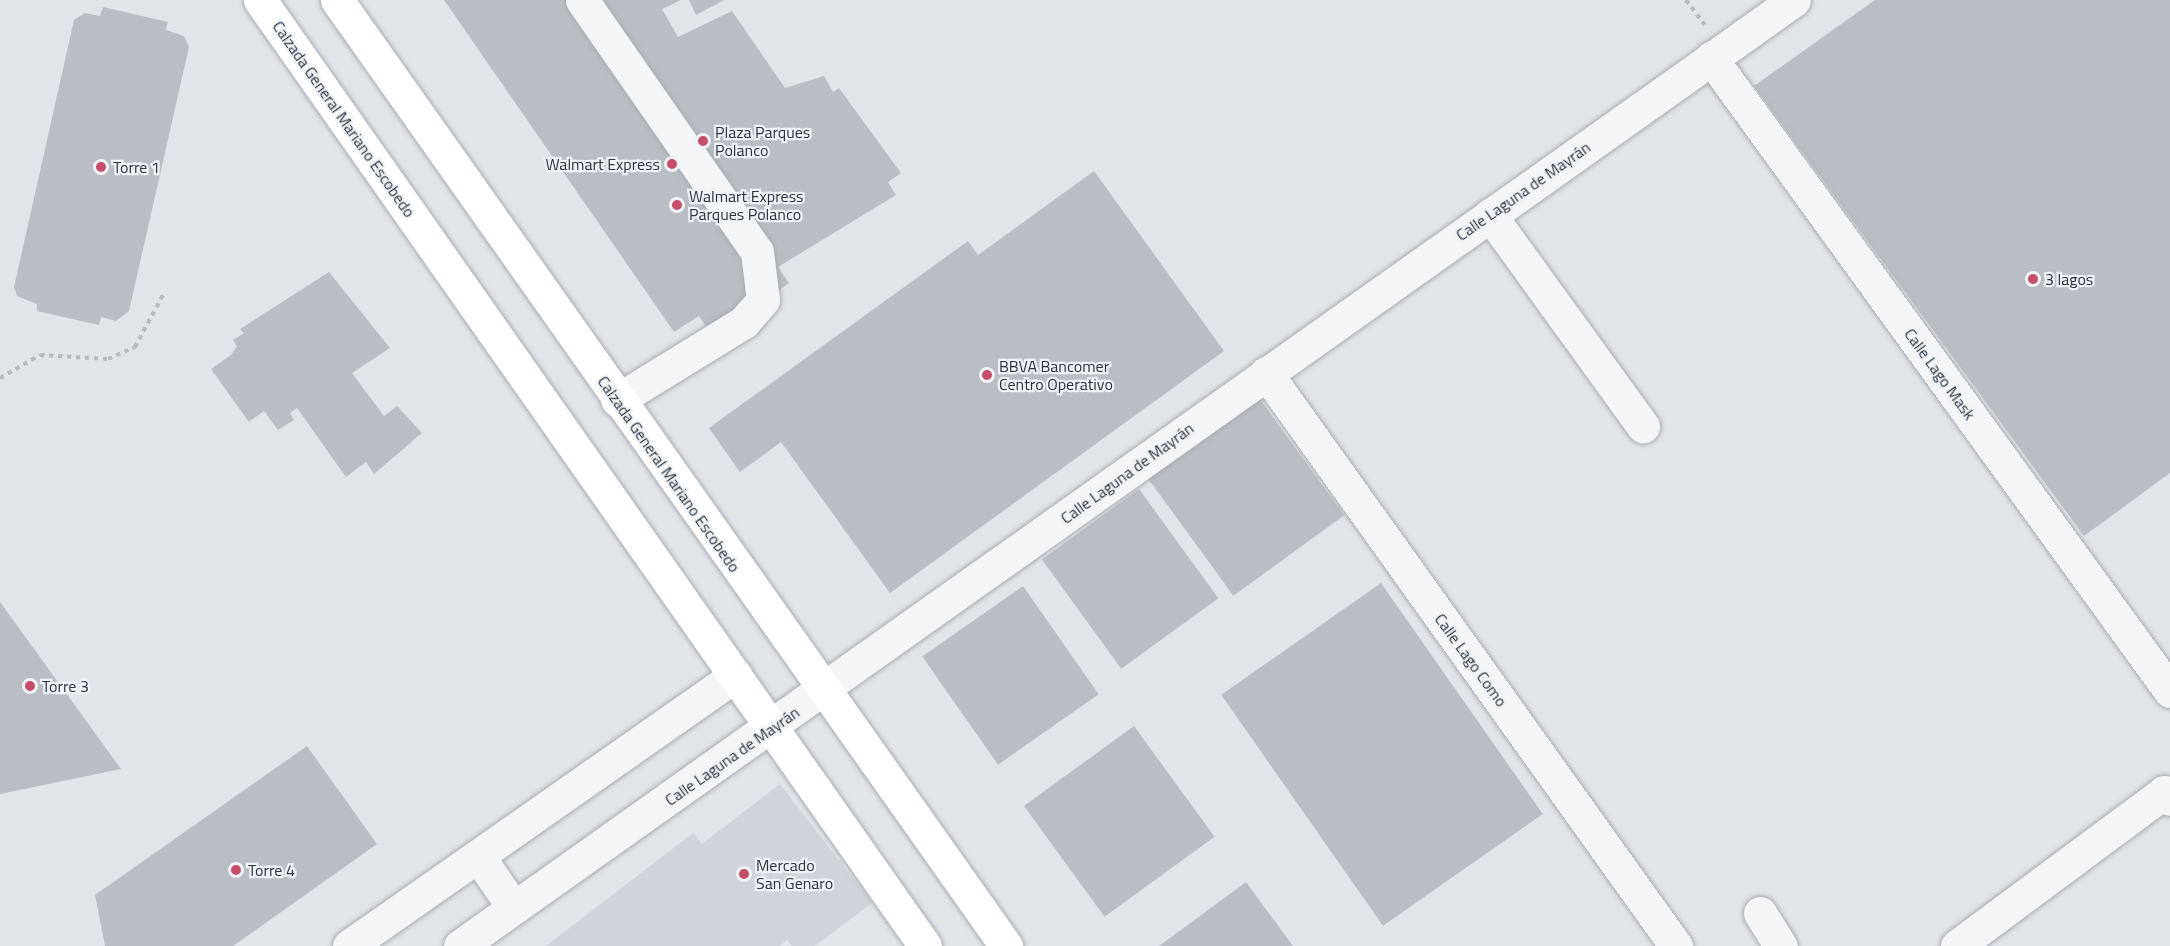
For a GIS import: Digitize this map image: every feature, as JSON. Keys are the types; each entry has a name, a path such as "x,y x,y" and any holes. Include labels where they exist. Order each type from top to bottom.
{"main road":[{"name":"Calzada General Mariano Escobedo","path":"260,0 925,946"},
{"name":"Calzada General Mariano Escobedo","path":"337,0 823,692 1006,946"}],"street":[{"path":"582,0 758,252 763,300 744,322 617,400"},
{"name":"Calle Laguna de Mayrán","path":"460,946 823,692 1266,373 1794,0"},
{"name":"Calle Lago Mask","path":"1711,58 2170,691"},
{"path":"1490,214 1643,426"},
{"name":"Calle Lago Como","path":"1266,373 1676,946"},
{"path":"349,946 736,675"},
{"path":"1957,946 2164,792 2170,799"},
{"path":"478,856 514,908"},
{"path":"1760,913 1781,946"}],"path":[{"path":"0,378 40,355 108,359 135,347 163,295"}],"shaded area":[{"name":"Mercado San Genaro","path":"780,784 872,903 815,946 792,946 787,940 780,946 546,946 693,833 702,844"}],"building":[{"name":"Plaza Parques Polanco","path":"444,0 681,0 662,9 678,37 732,11 785,88 824,76 833,92 839,88 901,173 888,182 896,195 778,267 789,283 713,337 699,316 674,332"},
{"path":"689,0 724,0 696,15"},
{"name":"3 lagos","path":"1875,0 2170,0 2170,473 2084,536 1754,86"},
{"name":"Torre 1","path":"103,7 168,22 166,30 184,36 189,47 129,311 116,321 101,317 99,325 37,311 37,304 17,296 14,287 74,20 85,13 100,16"},
{"name":"BBVA Bancomer Centro Operativo","path":"1094,171 1224,351 890,593 781,442 740,472 709,428 968,241 978,255"},
{"path":"329,272 390,348 352,373 384,416 397,406 422,433 374,474 366,462 346,477 297,408 290,413 294,420 278,430 264,411 249,422 211,369 231,355 237,346 233,340 244,333 240,329"},
{"path":"1259,398 1344,515 1233,596 1148,479"},
{"path":"1139,489 1218,598 1121,669 1042,560"},
{"path":"1381,583 1543,814 1383,926 1221,695"},
{"path":"1023,586 1099,694 998,765 922,657"},
{"name":"Torre 3","path":"0,602 121,769 0,794"},
{"path":"1134,726 1215,837 1105,917 1024,806"},
{"name":"Torre 4","path":"307,746 377,844 233,946 105,946 95,895"},
{"path":"1246,882 1293,946 1159,946"}],"place":[{"name":"Plaza Parques Polanco","path":"703,141"},
{"name":"Walmart Express","path":"672,164"},
{"name":"Torre 1","path":"101,167"},
{"name":"Walmart Express Parques Polanco","path":"677,205"},
{"name":"3 lagos","path":"2033,279"},
{"name":"BBVA Bancomer Centro Operativo","path":"987,375"},
{"name":"Torre 3","path":"30,686"},
{"name":"Torre 4","path":"236,870"},
{"name":"Mercado San Genaro","path":"744,874"}]}
